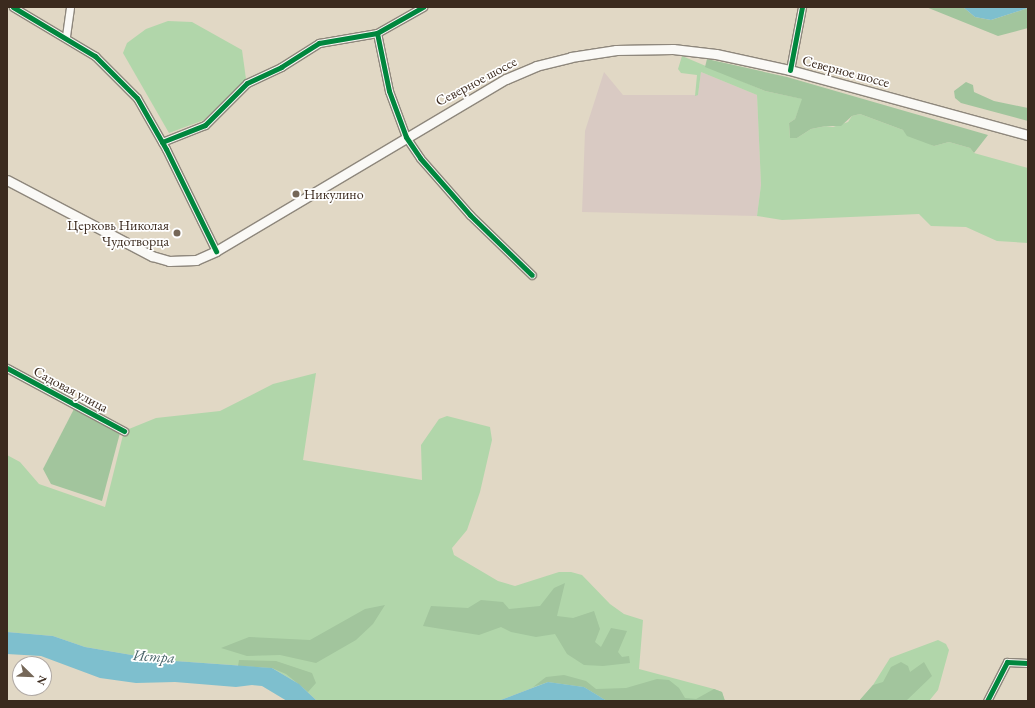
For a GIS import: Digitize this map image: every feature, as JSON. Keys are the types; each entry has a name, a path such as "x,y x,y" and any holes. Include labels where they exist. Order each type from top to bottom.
{"main road":[{"name":"Северное шоссе","path":"7,180 152,256 169,261 183,262 196,260 216,251 506,79 536,66 571,57 616,50 673,49 716,54 790,70 1028,135"}],"street":[{"path":"14,7 66,36 95,56 137,98 162,142 216,251"},
{"path":"66,36 70,7"},
{"path":"162,142 205,125 246,83 281,66 319,43 377,33 423,7"},
{"path":"790,70 802,7"},
{"path":"377,33 389,91 406,138 420,158 470,215 532,275"},
{"name":"Садовая улица","path":"7,368 124,431"},
{"path":"987,701 1007,662 1028,663"}],"shaded area":[{"path":"604,72 623,95 698,95 701,72 757,95 761,185 757,216 582,212 585,131"}],"green space":[{"path":"926,7 963,7 975,17 991,20 1028,8 1028,28 998,36"},
{"path":"168,21 192,22 242,50 246,79 204,120 169,133 123,53 127,43 146,29"},
{"path":"682,56 765,91 803,99 795,119 789,123 790,138 797,138 811,129 826,126 833,127 848,122 852,116 860,114 903,130 934,146 949,142 970,148 974,153 1028,168 1028,243 997,241 966,227 931,226 919,214 782,220 757,216 761,185 757,95 701,72 698,95 695,96 697,75 681,73 678,69"},
{"path":"707,59 787,77 988,135 974,153 970,148 949,142 934,146 907,136 903,130 860,114 852,116 841,126 826,126 811,129 797,138 790,138 789,123 795,119 802,99 765,91 705,67"},
{"path":"966,82 973,85 974,92 994,101 1028,108 1028,121 961,103 955,98 954,91"},
{"path":"316,373 303,460 422,480 421,445 439,419 447,416 490,427 492,440 480,492 467,530 452,548 454,555 498,581 515,586 559,572 571,572 582,575 610,604 624,614 643,620 639,669 714,689 722,692 725,701 607,701 584,687 548,682 498,701 317,701 299,684 272,668 161,660 85,647 53,636 7,632 7,455 20,462 39,484 105,507 124,431 156,418 220,411 273,384"},
{"path":"75,407 120,433 102,501 51,484 43,469"},
{"path":"565,583 557,616 573,618 594,611 600,629 595,642 601,647 611,628 627,631 618,652 622,657 629,656 630,663 603,666 584,665 567,654 555,634 536,637 511,632 501,627 479,635 423,626 431,606 468,608 481,600 503,602 509,609 540,606 554,588"},
{"path":"385,605 373,624 356,640 316,663 280,655 247,656 221,648 249,637 310,640 365,609"},
{"path":"938,640 946,644 949,650 938,690 929,701 859,701 873,685 890,658"},
{"path":"239,660 276,661 312,673 316,683 308,692 286,674 272,668 238,666"},
{"path":"901,662 908,666 910,672 924,662 932,676 906,701 859,701 873,685 883,682 891,667"},
{"path":"564,675 586,681 596,689 626,688 657,679 669,680 679,688 685,698 696,699 714,689 722,692 725,701 607,701 584,687 548,682 533,687 546,677"}],"water":[{"path":"963,7 1028,8 991,20 975,17"},
{"path":"7,632 53,636 85,647 161,660 272,668 299,684 317,701 287,701 262,686 252,685 236,687 175,682 136,683 100,678 52,660 52,656 7,654"},
{"path":"548,682 584,687 607,701 498,701"}],"cycle path":[{"path":"13,7 95,56 137,98 166,149 216,251"},
{"path":"162,142 205,125 247,83 281,67 319,43 377,33 423,7"},
{"path":"790,70 802,7"},
{"path":"377,33 389,91 406,137 420,158 470,215 532,275"},
{"path":"7,368 124,431"},
{"path":"987,701 1007,662 1028,663"}],"place":[{"name":"Никулино","path":"296,194"},
{"name":"Церковь Николая Чудотворца","path":"177,233"}],"water label":[{"name":"Истра","path":"154,656"}]}
